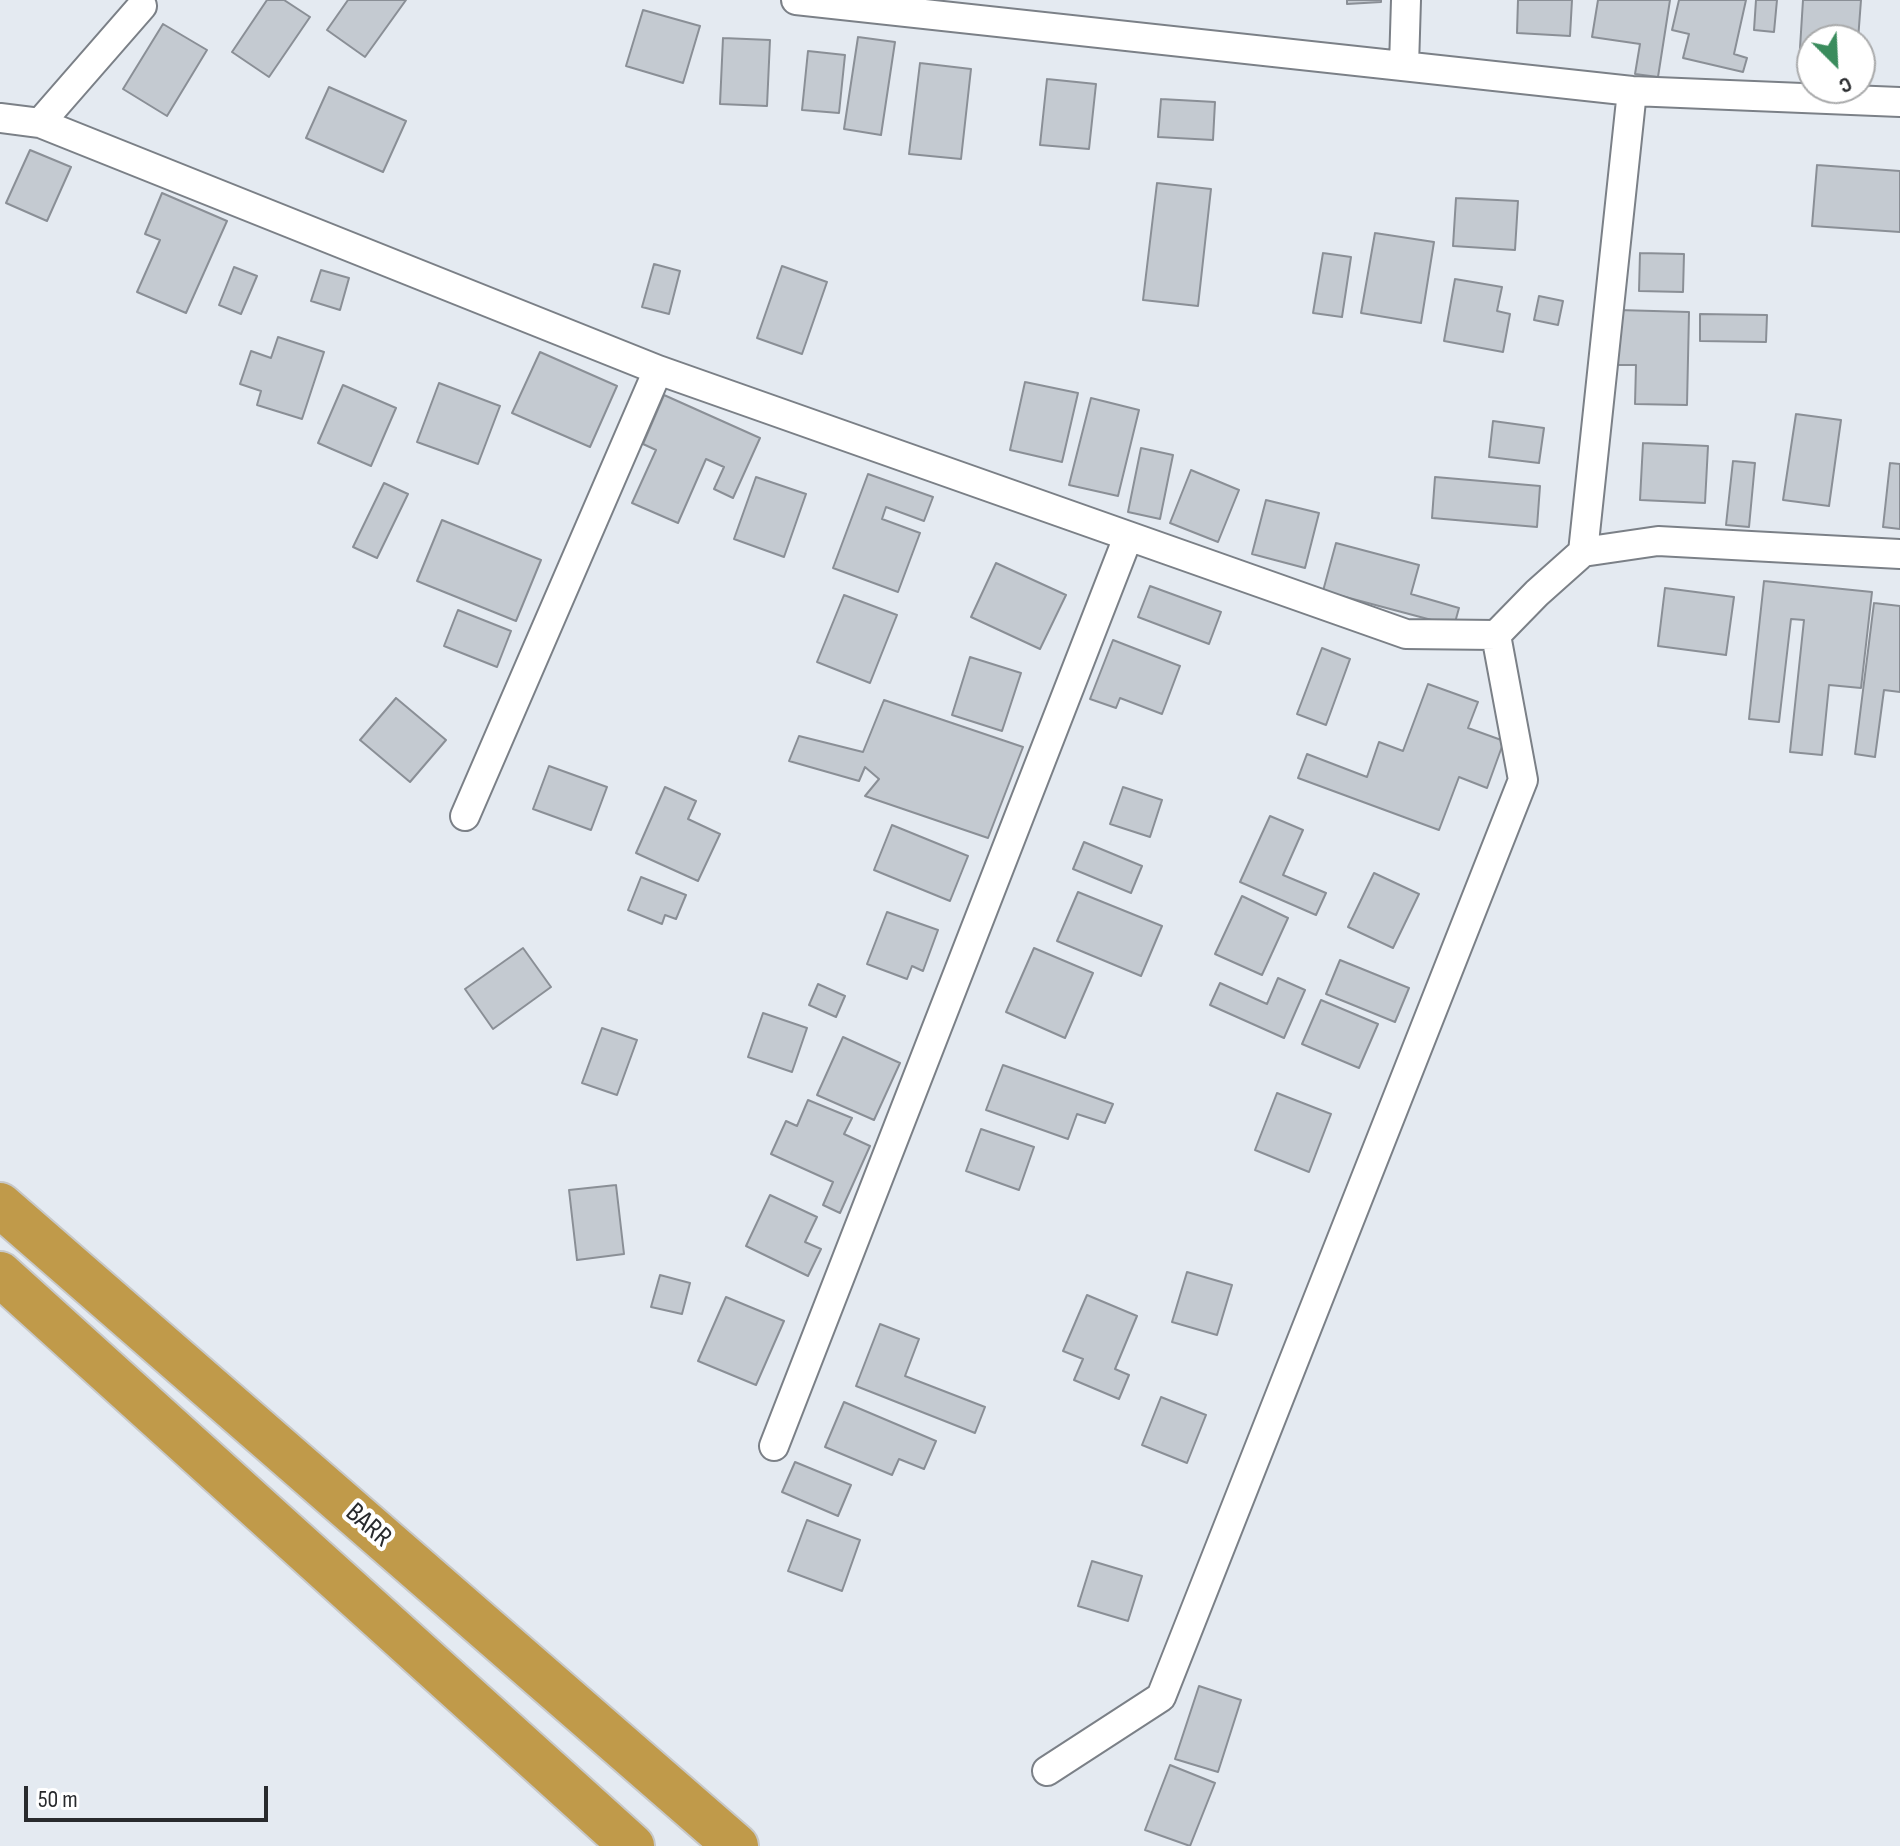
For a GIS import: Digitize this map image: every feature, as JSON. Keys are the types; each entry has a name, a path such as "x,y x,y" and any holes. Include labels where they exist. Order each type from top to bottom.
{"highway":[{"name":"BARR","path":"0,1205 736,1846"},
{"path":"0,1274 632,1846"}],"street":[{"path":"796,0 1632,91 1900,102"},
{"path":"1404,66 1406,0"},
{"path":"40,123 142,6"},
{"path":"1583,552 1632,91"},
{"path":"0,118 40,123 658,370 1406,634 1496,635 1583,552 1658,541 1900,554"},
{"path":"465,816 658,370"},
{"path":"774,1446 1128,537"},
{"path":"1047,1771 1161,1697 1173,1667 1523,780 1496,635"}],"building":[{"path":"267,0 284,0 310,17 269,77 232,52"},
{"path":"348,0 406,0 365,57 327,30"},
{"path":"1347,0 1381,0 1381,2 1347,4"},
{"path":"1518,0 1572,0 1570,36 1517,33"},
{"path":"1598,0 1670,0 1658,77 1635,74 1640,44 1592,37"},
{"path":"1679,0 1746,0 1734,54 1747,58 1743,72 1683,58 1689,34 1672,30"},
{"path":"1756,0 1777,0 1774,32 1754,30"},
{"path":"1803,0 1861,0 1859,24 1802,24"},
{"path":"643,10 700,26 683,83 626,66"},
{"path":"163,24 207,50 167,116 123,89"},
{"path":"858,37 895,42 881,135 844,129"},
{"path":"723,38 770,40 767,106 720,104"},
{"path":"808,51 845,55 839,113 802,110"},
{"path":"920,63 971,69 961,159 909,154"},
{"path":"1047,79 1096,84 1089,149 1040,145"},
{"path":"329,87 406,121 383,172 306,138"},
{"path":"1161,99 1215,102 1213,140 1158,137"},
{"path":"30,150 71,167 47,221 6,203"},
{"path":"1817,165 1900,171 1900,232 1812,226"},
{"path":"1157,183 1211,189 1198,306 1143,300"},
{"path":"162,193 227,221 186,313 137,292 160,240 145,234"},
{"path":"1456,198 1518,201 1515,250 1453,246"},
{"path":"1375,233 1434,242 1421,323 1361,313"},
{"path":"1323,253 1351,257 1342,317 1313,313"},
{"path":"1640,253 1684,254 1683,292 1639,291"},
{"path":"654,264 680,271 669,314 642,307"},
{"path":"782,266 827,282 802,354 757,338"},
{"path":"234,267 257,276 241,314 219,305"},
{"path":"321,270 349,278 340,310 311,301"},
{"path":"1455,279 1502,287 1497,311 1510,314 1503,352 1444,341"},
{"path":"1539,296 1563,301 1558,325 1534,320"},
{"path":"1618,310 1689,312 1687,405 1635,404 1636,365 1617,365"},
{"path":"1700,314 1767,315 1766,342 1700,341"},
{"path":"278,337 324,352 302,419 257,405 261,391 240,384 251,351 271,358"},
{"path":"540,352 617,386 590,447 512,413"},
{"path":"1025,382 1078,393 1062,462 1010,450"},
{"path":"439,383 500,406 478,464 417,442"},
{"path":"343,385 396,408 371,466 318,443"},
{"path":"664,395 760,438 733,498 714,489 724,467 706,459 678,523 632,503 656,450 643,444"},
{"path":"1091,398 1139,410 1118,496 1069,485"},
{"path":"1796,414 1841,420 1829,506 1783,500"},
{"path":"1493,421 1544,428 1539,463 1489,457"},
{"path":"1643,443 1708,446 1705,503 1640,500"},
{"path":"1141,448 1173,455 1160,519 1128,512"},
{"path":"1733,461 1755,463 1749,527 1726,525"},
{"path":"1890,463 1900,464 1900,529 1883,527"},
{"path":"1191,470 1239,490 1218,542 1170,523"},
{"path":"868,474 933,497 924,521 886,507 882,519 920,533 898,592 833,568"},
{"path":"756,477 806,494 784,557 734,539"},
{"path":"1435,477 1540,486 1537,527 1432,518"},
{"path":"384,483 408,494 377,558 353,547"},
{"path":"1266,500 1319,513 1305,568 1252,554"},
{"path":"442,520 541,560 516,621 417,581"},
{"path":"1336,543 1419,565 1411,594 1459,608 1454,626 1323,591"},
{"path":"996,563 1066,595 1040,649 971,617"},
{"path":"1764,581 1872,592 1861,688 1829,685 1822,755 1790,752 1804,620 1791,619 1779,722 1749,719"},
{"path":"1150,586 1221,612 1209,644 1138,617"},
{"path":"1665,588 1734,597 1726,655 1658,646"},
{"path":"844,595 897,615 870,683 817,662"},
{"path":"1874,603 1900,606 1900,692 1884,690 1875,757 1855,754"},
{"path":"458,610 511,631 497,667 444,646"},
{"path":"1113,640 1180,666 1162,714 1120,698 1116,708 1090,699"},
{"path":"1322,648 1350,659 1326,725 1297,714"},
{"path":"970,657 1021,673 1002,731 952,715"},
{"path":"1428,684 1478,702 1468,728 1504,741 1487,788 1459,777 1439,830 1298,778 1307,754 1367,777 1379,742 1403,751"},
{"path":"396,698 446,740 410,782 360,740"},
{"path":"884,700 1023,747 988,838 865,796 879,779 865,767 859,781 789,761 799,736 863,752"},
{"path":"549,766 607,787 591,830 533,809"},
{"path":"665,787 696,801 688,819 720,834 698,881 636,853"},
{"path":"1123,787 1162,800 1150,837 1110,824"},
{"path":"1270,816 1303,830 1283,875 1326,893 1316,915 1240,882"},
{"path":"892,825 968,856 950,901 874,870"},
{"path":"1084,842 1142,866 1131,893 1073,869"},
{"path":"1374,873 1419,894 1393,948 1348,927"},
{"path":"641,877 686,895 676,919 665,915 662,924 628,910"},
{"path":"1078,892 1162,926 1141,976 1057,941"},
{"path":"1242,896 1288,918 1262,975 1215,954"},
{"path":"887,912 938,930 923,971 912,966 907,979 867,964"},
{"path":"523,948 551,987 493,1029 465,989"},
{"path":"1034,948 1093,973 1065,1038 1006,1012"},
{"path":"1340,960 1409,988 1395,1022 1326,994"},
{"path":"1278,978 1305,990 1284,1038 1210,1005 1220,983 1267,1004"},
{"path":"818,984 845,996 836,1017 809,1005"},
{"path":"1321,1000 1378,1024 1359,1068 1302,1044"},
{"path":"763,1013 807,1028 792,1072 748,1057"},
{"path":"602,1028 637,1040 617,1095 582,1083"},
{"path":"843,1037 900,1063 874,1120 817,1095"},
{"path":"1003,1065 1113,1104 1105,1123 1077,1114 1068,1139 986,1110"},
{"path":"1277,1093 1331,1114 1309,1172 1255,1150"},
{"path":"808,1100 852,1118 844,1134 870,1146 840,1213 823,1205 833,1182 771,1154 786,1121 797,1126"},
{"path":"981,1129 1034,1147 1019,1190 966,1171"},
{"path":"616,1185 624,1254 577,1260 569,1190"},
{"path":"770,1195 817,1217 805,1242 821,1249 808,1276 746,1246"},
{"path":"1187,1272 1232,1285 1217,1335 1172,1322"},
{"path":"660,1275 690,1283 682,1314 651,1307"},
{"path":"1087,1295 1137,1316 1115,1369 1129,1375 1119,1399 1074,1380 1083,1359 1063,1351"},
{"path":"726,1297 784,1321 756,1385 698,1361"},
{"path":"880,1324 919,1339 905,1376 985,1407 975,1433 856,1386"},
{"path":"1161,1397 1206,1415 1187,1463 1142,1445"},
{"path":"844,1402 936,1441 924,1469 899,1459 892,1475 825,1447"},
{"path":"795,1462 851,1485 838,1516 782,1492"},
{"path":"807,1520 860,1540 842,1591 788,1571"},
{"path":"1092,1561 1142,1576 1128,1621 1078,1606"},
{"path":"1199,1686 1241,1700 1218,1772 1175,1759"},
{"path":"1170,1765 1215,1783 1190,1846 1145,1830"}]}
